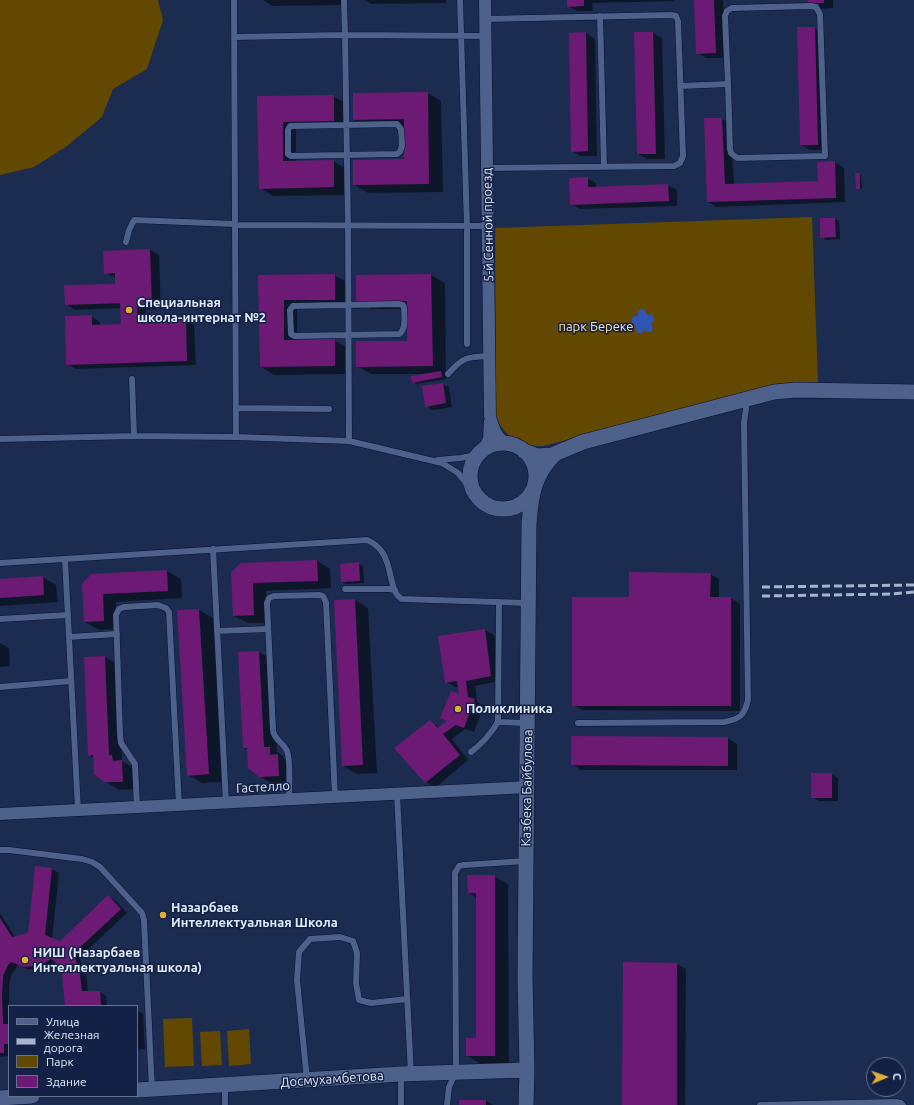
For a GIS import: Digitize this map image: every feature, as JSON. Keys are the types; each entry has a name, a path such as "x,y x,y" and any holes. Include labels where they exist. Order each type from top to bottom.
{"street":[{"name":"5-й Сенной проезд","path":"485,0 490,416 496,434 507,444"},
{"path":"524,452 542,456 555,454 573,445 587,441 774,392 796,390 914,392"},
{"path":"490,416 489,439 482,452 472,464 470,474 471,484 475,494 486,505 519,516 524,520 530,530"},
{"path":"482,452 496,444 516,446 531,459 535,469 536,479 528,498 520,505 500,509"},
{"name":"Казбека Байбулова","path":"526,1105 525,977 530,530 533,489 544,467 555,454"},
{"name":"Гастелло","path":"0,814 528,787"},
{"name":"Досмухамбетова","path":"138,1090 406,1074 526,1070"},
{"path":"0,1098 16,1097"}],"lane":[{"path":"234,0 236,437"},
{"path":"344,0 348,226 349,441"},
{"path":"460,0 467,226 467,344"},
{"path":"810,6 816,8 820,14 825,156 742,159 731,154 728,84 725,16 727,11 732,8 810,6"},
{"path":"600,16 604,166"},
{"path":"485,19 676,16 678,21 683,156 680,163 674,166 487,168"},
{"path":"234,37 345,35 485,36"},
{"path":"680,86 728,84"},
{"path":"397,124 401,129 402,149 400,153 346,155 290,156 288,152 289,127 397,124"},
{"path":"126,242 129,230 134,220 348,226 488,226"},
{"path":"403,305 404,329 400,334 349,335 293,336 291,332 291,307 403,305"},
{"path":"448,374 458,363 465,359 489,356"},
{"path":"132,379 134,436"},
{"path":"578,723 724,722 740,717 746,710 748,700 744,423 747,399"},
{"path":"236,408 329,409"},
{"path":"0,439 134,436 236,437 349,441 433,460 446,465 458,473 475,494"},
{"path":"433,460 460,458 482,452"},
{"path":"0,563 367,540 374,542 385,556 395,590 398,596 402,599 529,603"},
{"path":"213,549 226,803"},
{"path":"65,560 78,810"},
{"path":"345,589 395,590"},
{"path":"289,800 287,752 273,733 267,603 271,597 318,595 323,596 325,599 335,797"},
{"path":"471,752 483,744 492,733 498,722 499,603"},
{"path":"137,807 135,764 121,743 120,739 116,615 121,608 158,605 166,608 169,612 179,805"},
{"path":"0,619 68,615"},
{"path":"218,631 268,629"},
{"path":"69,636 117,634"},
{"path":"0,687 71,682"},
{"path":"498,722 528,724"},
{"path":"397,794 407,999 406,1074 402,1105"},
{"path":"0,850 82,859 92,862 100,867 142,913 144,920 152,1090"},
{"path":"447,1105 449,1087 456,1072 455,873 458,866 526,861"},
{"path":"307,1080 297,980 299,952 310,939 340,938 353,941 357,953 356,983 359,1000 371,1003 407,999"},
{"path":"225,1086 225,1105"},
{"path":"760,1105 896,1102 903,1105"}],"green space":[{"path":"0,0 158,0 163,20 147,69 113,89 102,117 67,146 34,167 0,175"},
{"name":"парк Береке","path":"812,217 818,382 780,383 543,446 527,445 515,440 505,432 496,419 495,228"},
{"path":"192,1018 194,1066 165,1067 163,1019"},
{"path":"249,1029 251,1064 229,1066 227,1031"},
{"path":"220,1031 222,1065 202,1066 200,1032"}],"water":[{"path":"641,309 645,310 647,315 651,314 654,317 654,321 651,323 653,328 651,332 646,332 644,330 642,333 638,333 635,328 636,326 632,323 632,318 634,316 638,316 638,311"}],"building":[{"path":"567,0 584,0 584,6 567,7"},
{"path":"694,0 714,0 716,53 696,54"},
{"path":"808,0 824,0 824,3 808,4"},
{"path":"797,27 815,27 818,145 800,145"},
{"path":"586,32 588,151 571,152 569,33"},
{"path":"634,32 653,32 656,154 637,154"},
{"path":"428,92 429,184 353,185 353,160 404,159 404,119 353,120 353,93"},
{"path":"334,95 334,121 283,122 283,161 334,160 334,187 259,189 257,96"},
{"path":"704,118 722,118 725,184 818,181 817,162 835,161 836,198 707,202"},
{"path":"855,173 860,173 860,189 856,189"},
{"path":"588,177 588,187 668,184 669,201 570,205 569,178"},
{"path":"820,218 835,218 836,237 820,238"},
{"name":"Специальная школа-интернат №2","path":"150,249 152,305 137,305 137,321 186,319 187,361 66,365 65,316 92,315 92,325 121,324 120,303 65,305 64,285 115,284 115,273 104,274 103,251"},
{"path":"335,274 335,300 284,300 284,340 335,339 335,366 260,367 258,275"},
{"path":"431,274 433,366 356,367 356,341 407,341 407,301 356,302 356,275"},
{"path":"441,371 442,377 412,383 411,376"},
{"path":"443,383 446,403 425,407 422,386"},
{"path":"317,560 318,581 253,583 254,615 233,616 231,572 241,563"},
{"path":"359,562 360,581 341,582 340,564"},
{"path":"167,570 168,591 103,594 104,621 84,622 82,584 91,574"},
{"path":"629,572 711,573 710,597 731,597 731,706 572,706 572,597 629,597"},
{"path":"43,576 44,595 0,598 0,579"},
{"path":"355,599 363,765 342,766 334,600"},
{"path":"199,609 209,774 187,776 177,610"},
{"name":"Поликлиника","path":"485,629 491,676 466,681 468,697 475,699 464,728 456,725 443,734 460,755 425,783 394,748 430,720 438,728 447,721 440,718 451,691 459,694 457,681 445,683 438,636"},
{"path":"259,651 264,747 270,747 270,755 278,754 279,776 259,777 248,768 247,748 243,748 238,652"},
{"path":"105,656 109,755 112,755 113,761 122,760 123,782 104,782 94,774 93,755 88,756 84,657"},
{"path":"571,736 728,737 728,766 571,765"},
{"path":"811,773 832,773 832,798 811,798"},
{"name":"НИШ (Назарбаев Интеллектуальная школа)","path":"35,866 52,868 45,935 60,941 108,895 121,909 73,954 79,967 82,991 100,991 101,1005 65,1005 62,974 55,962 51,959 43,964 34,966 24,967 11,962 8,965 3,976 2,995 3,1024 8,1024 8,1044 4,1044 4,1053 0,1053 0,918 12,937 28,933"},
{"path":"467,875 495,875 495,1056 466,1056 466,1038 476,1038 476,893 468,893"},
{"path":"623,962 677,963 677,1105 622,1105"},
{"path":"459,1100 486,1100 486,1105 459,1105"}],"railway":[{"path":"762,587 914,585"},
{"path":"762,596 891,594 914,592"}],"place":[{"name":"Специальная школа-интернат №2","path":"129,310"},
{"name":"Поликлиника","path":"458,709"},
{"name":"Назарбаев Интеллектуальная Школа","path":"163,915"},
{"name":"НИШ (Назарбаев Интеллектуальная школа)","path":"25,960"}]}
